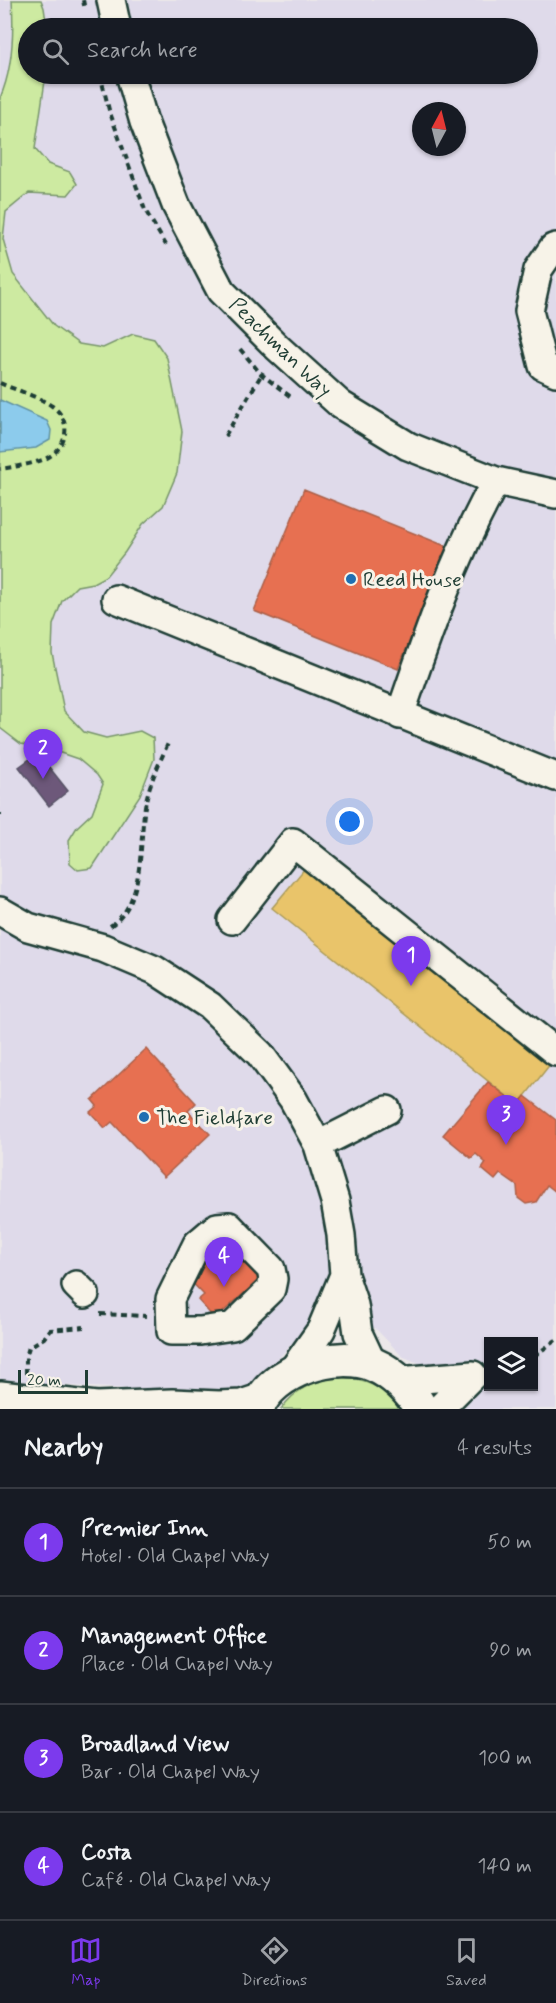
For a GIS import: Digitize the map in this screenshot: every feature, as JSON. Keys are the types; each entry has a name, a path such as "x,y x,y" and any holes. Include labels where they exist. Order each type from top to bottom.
{"highway":[{"path":"10,1399 96,1409 172,1406 242,1407 258,1405 270,1388 290,1374 322,1361 348,1360 386,1373 416,1400 421,1409"}],"street":[{"path":"111,0 115,18"},
{"name":"Peachman Way","path":"133,84 144,122 176,205 221,291 278,348 341,405 399,441 490,491 556,494"},
{"path":"556,247 538,270 529,312 543,366 556,372"},
{"path":"400,715 457,601 490,491"},
{"path":"116,599 556,777"},
{"path":"232,920 293,842 556,1052"},
{"path":"0,911 28,927 103,948 155,970 210,1006 260,1054 293,1099 318,1145 335,1201 341,1235 344,1275 354,1305 358,1333 386,1373 472,1375 439,1409"},
{"path":"318,1145 387,1110"},
{"path":"290,1374 321,1330 344,1275"}],"path":[{"path":"225,436 278,348"},
{"path":"0,383 51,405 62,415 66,432 56,451 44,460 0,469"},
{"path":"107,927 120,919 132,899 137,881 146,800 169,741"},
{"path":"87,1295 100,1315 171,1316"},
{"path":"10,1399 26,1377 26,1357 29,1347 44,1338 50,1330 84,1327"},
{"path":"538,1353 556,1340"}],"shaded area":[{"path":"0,0 556,0 556,1409 455,1409 435,1370 402,1356 375,1328 311,1322 260,1379 246,1388 218,1392 0,1382"}],"green space":[{"path":"12,0 41,0 46,18 18,18 18,84 45,84 35,149 48,164 70,172 77,184 68,195 29,193 6,212 3,239 13,274 54,326 79,344 103,348 133,334 154,339 167,358 182,431 177,473 163,506 143,524 106,576 93,583 77,586 62,601 53,625 52,653 64,711 84,732 106,738 140,731 153,738 154,759 140,795 92,868 78,870 70,863 69,840 77,827 92,813 103,784 97,775 78,759 46,748 21,744 0,728 0,98 8,75 13,25"},
{"path":"336,1377 355,1379 380,1389 400,1409 281,1409 305,1387"}],"water":[{"path":"0,400 47,421 51,430 50,440 36,448 0,452"}],"building: Homes":[{"path":"306,867 551,1063 518,1105 272,908"}],"building: Shops":[{"name":"Reed House","path":"304,489 448,547 398,669 254,611"},
{"name":"The Fieldfare","path":"146,1049 196,1103 188,1111 210,1134 164,1177 112,1122 105,1128 90,1112 97,1106 92,1100"},
{"path":"488,1082 518,1105 525,1096 556,1120 556,1192 547,1185 536,1202 526,1204 518,1198 517,1186 500,1174 495,1180 482,1169 486,1163 476,1154 471,1158 443,1135"},
{"path":"227,1240 261,1278 215,1319 198,1300 204,1295 186,1276"}],"building: Offices":[{"path":"38,753 68,791 49,806 19,767"}],"place":[{"name":"Reed House","path":"351,579"},
{"name":"Management Office","path":"43,779"},
{"name":"Premier Inn","path":"411,986"},
{"name":"The Fieldfare","path":"144,1117"},
{"name":"Broadland View","path":"506,1145"},
{"name":"Costa","path":"224,1287"}]}
